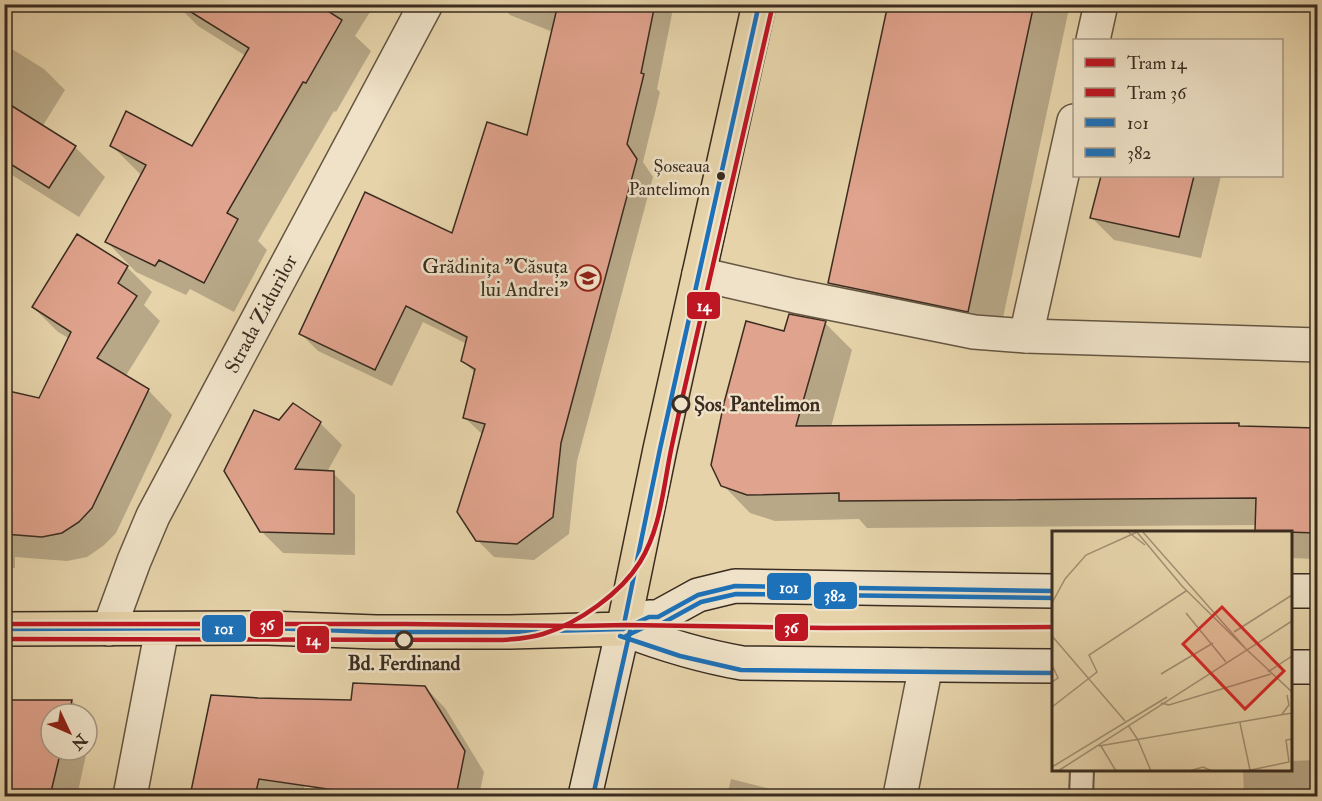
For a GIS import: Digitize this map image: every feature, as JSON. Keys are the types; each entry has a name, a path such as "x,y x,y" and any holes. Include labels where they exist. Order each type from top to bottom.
{"main road":[{"path":"4,629 268,628 375,632 510,632 623,628 649,500 759,4"}],"street":[{"name":"Strada Zidurilor","path":"109,629 153,516 426,4"},
{"path":"1093,39 1101,4"},
{"path":"1026,336 1073,125"},
{"path":"699,274 975,333 1317,345"},
{"path":"623,628 650,617 658,617 698,595 735,585 1052,591"},
{"path":"1292,591 1317,591"},
{"path":"623,628 653,640 742,663 1052,666"},
{"path":"585,796 623,628"},
{"path":"130,796 162,629"},
{"path":"900,796 926,665"},
{"path":"1292,667 1317,668"}],"lane":[{"path":"1081,796 1082,771"}],"building":[{"path":"178,4 317,4 342,20 227,213 238,219 204,283 159,260 155,266 105,242 146,165 110,146 126,111 192,146 249,48"},
{"path":"558,4 655,4 641,73 644,74 627,144 637,159 561,443 553,517 517,544 476,541 457,512 485,424 463,418 475,369 461,361 467,337 406,306 375,370 299,334 365,192 452,233 487,122 527,135"},
{"path":"888,4 1034,4 968,312 828,283"},
{"path":"4,101 76,146 49,188 4,160"},
{"path":"1101,177 1194,177 1179,237 1090,218"},
{"path":"77,234 128,266 118,283 137,296 97,358 149,389 92,508 79,522 62,533 42,537 4,534 4,390 39,398 71,332 32,307"},
{"path":"789,314 826,321 796,426 1239,423 1239,426 1317,428 1317,533 1255,531 1256,498 839,501 839,493 747,495 721,486 711,465 724,403 746,321 784,331"},
{"path":"293,403 321,422 295,469 334,471 334,534 260,532 224,471 254,410 279,420"},
{"path":"353,683 425,686 465,751 456,796 355,796 348,792 259,779 255,796 190,796 211,695 351,700"},
{"path":"4,700 72,700 72,702 39,702 39,762 58,762 50,796 4,796"}],"tram line":[{"name":"14","path":"4,639 503,640 543,634 557,629 598,606 632,574 646,551 655,528 680,408 773,4"},
{"name":"36","path":"4,624 1052,627"}],"transit line":[{"name":"101","path":"623,629 660,449 759,4"},
{"name":"101","path":"4,629 268,628 376,632 623,629 649,617 658,617 698,595 735,586 1052,591"},
{"name":"382","path":"626,636 651,624 661,624 701,602 736,594 1052,598"},
{"name":"382","path":"593,796 630,631"},
{"name":"382","path":"620,636 680,656 741,670 1052,673"}],"place":[{"name":"Șoseaua Pantelimon","path":"721,176"},
{"name":"Grădinița \"Căsuța lui Andrei\"","path":"588,278"},
{"name":"Șos. Pantelimon","path":"681,404"},
{"name":"Bd. Ferdinand","path":"404,640"}]}
